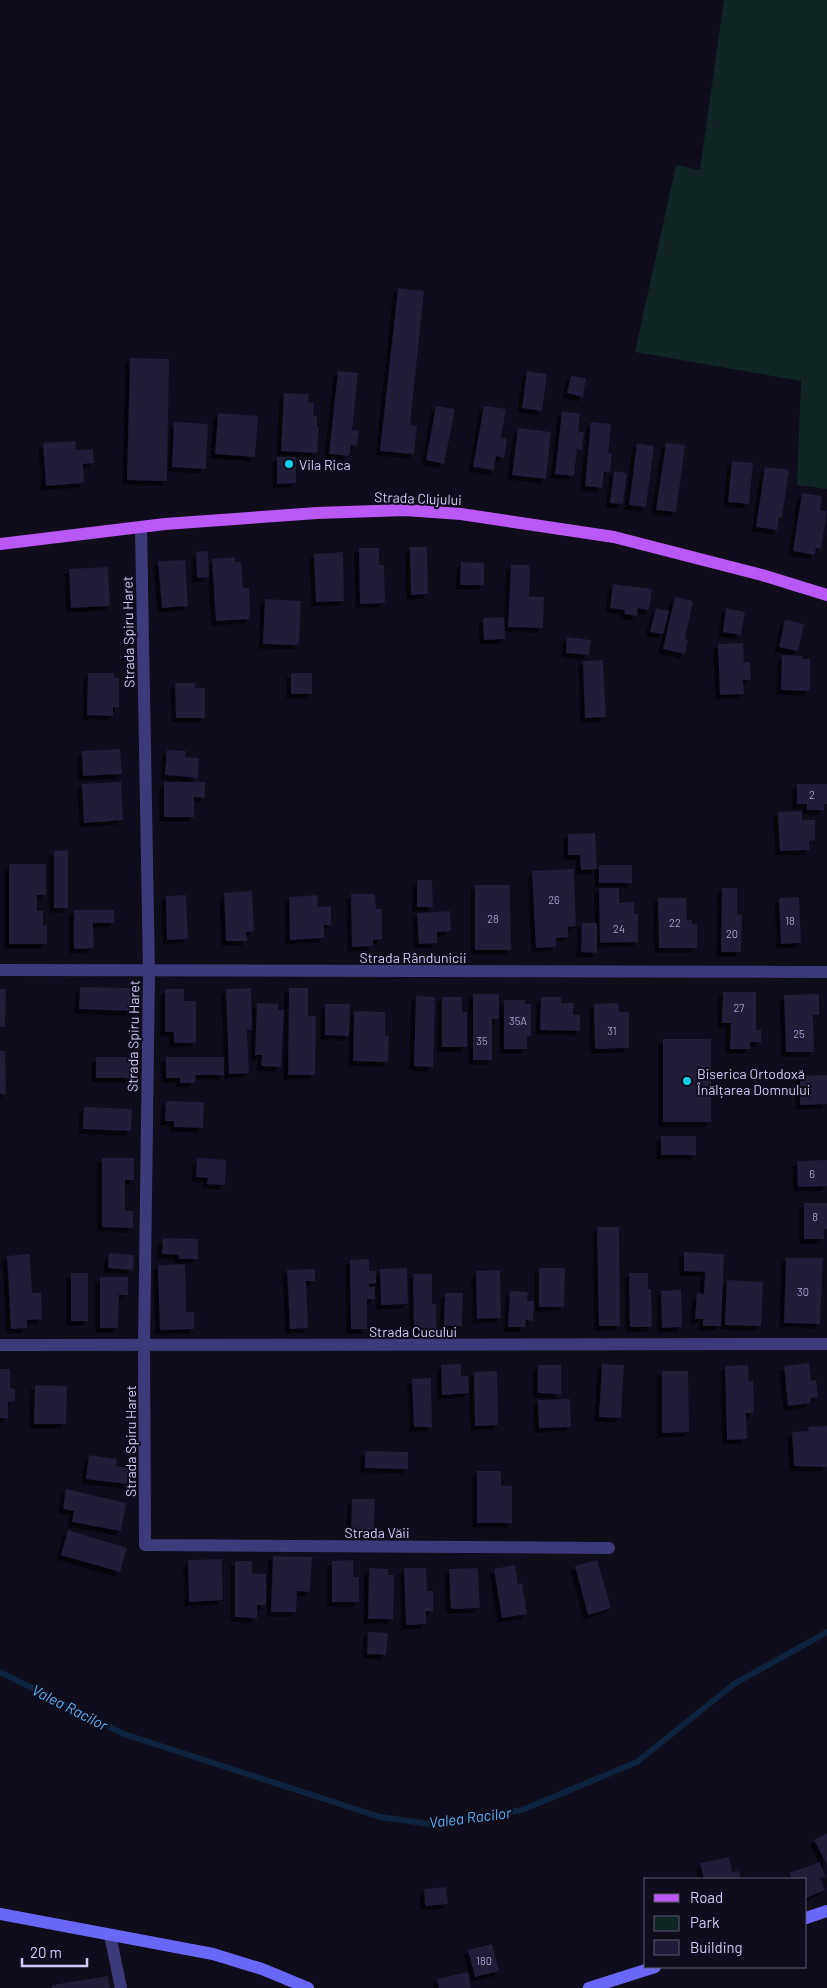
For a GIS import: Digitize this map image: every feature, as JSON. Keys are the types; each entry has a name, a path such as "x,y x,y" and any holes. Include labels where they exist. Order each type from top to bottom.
{"main road":[{"name":"Strada Clujului","path":"0,544 141,527 330,512 405,510 461,514 614,537 762,575 827,595"},
{"path":"807,1918 827,1911"},
{"path":"0,1914 213,1954 262,1969 308,1988"},
{"path":"589,1988 652,1968"}],"street":[{"name":"Strada Spiru Haret","path":"141,527 149,972 144,1346 145,1545"},
{"name":"Strada Rândunicii","path":"0,970 149,972 827,972"},
{"name":"Strada Cucului","path":"0,1345 827,1344"},
{"name":"Strada Văii","path":"145,1545 609,1548"},
{"path":"110,1935 122,1988"}],"green space":[{"path":"724,0 827,0 827,489 797,485 801,381 635,352 676,165 700,170"}],"building":[{"path":"398,288 424,291 410,425 417,426 414,454 380,451"},
{"path":"130,358 169,359 167,481 127,480"},
{"path":"338,371 358,373 352,430 359,431 357,446 351,445 349,456 329,454"},
{"path":"527,371 547,374 542,411 522,408"},
{"path":"571,376 586,378 583,397 567,393"},
{"path":"284,393 309,394 308,402 314,403 313,416 317,416 317,427 319,427 317,453 281,451"},
{"path":"436,406 455,409 444,464 426,460"},
{"path":"484,406 506,409 501,438 507,438 504,458 496,456 494,470 473,467"},
{"path":"562,412 580,413 578,432 584,432 582,450 577,449 574,476 555,474"},
{"path":"218,413 258,416 255,457 215,454"},
{"path":"174,422 208,424 206,469 172,467"},
{"path":"591,422 611,424 608,453 612,453 610,472 604,472 602,488 585,486"},
{"path":"518,428 551,432 546,479 512,475"},
{"path":"75,441 76,450 93,449 94,463 83,464 84,483 46,486 43,443"},
{"path":"637,443 654,446 646,507 629,505"},
{"path":"666,443 685,445 676,512 656,510"},
{"path":"277,457 296,457 296,483 277,484"},
{"path":"732,461 753,463 749,504 728,502"},
{"path":"765,467 789,470 782,517 779,517 777,530 756,527"},
{"path":"614,471 627,473 623,504 610,503"},
{"path":"802,493 822,496 820,510 827,511 821,549 816,548 815,555 793,551"},
{"path":"410,547 427,547 428,594 411,595"},
{"path":"359,548 379,548 379,565 384,565 385,603 360,604"},
{"path":"208,551 209,577 197,578 196,552"},
{"path":"343,552 344,601 316,602 314,554"},
{"path":"235,557 235,562 241,562 243,588 249,588 250,619 216,621 212,559"},
{"path":"185,560 188,606 162,608 158,561"},
{"path":"461,562 484,563 484,585 460,585"},
{"path":"511,565 530,565 529,597 544,597 543,628 508,627"},
{"path":"108,567 110,606 71,608 69,569"},
{"path":"613,584 652,589 649,610 638,608 637,616 624,614 625,610 610,608"},
{"path":"675,597 693,601 685,639 688,640 685,654 663,649"},
{"path":"265,599 301,601 299,645 263,644"},
{"path":"656,608 669,611 663,634 650,632"},
{"path":"726,608 745,612 741,635 723,632"},
{"path":"504,617 505,639 484,640 483,618"},
{"path":"785,620 804,624 798,651 779,647"},
{"path":"567,637 591,640 589,655 566,653"},
{"path":"743,643 744,663 750,662 751,680 743,680 744,694 720,695 718,644"},
{"path":"782,655 802,656 802,659 810,659 810,691 781,690"},
{"path":"603,660 606,717 585,718 583,661"},
{"path":"88,673 114,673 114,678 119,678 119,707 113,707 113,716 87,715"},
{"path":"291,673 312,673 312,694 291,694"},
{"path":"175,683 195,683 195,688 205,688 205,718 176,718"},
{"path":"120,749 122,774 83,776 82,751"},
{"path":"167,750 186,751 185,757 199,758 198,778 165,775"},
{"path":"121,782 123,820 84,823 82,784"},
{"path":"164,782 205,782 205,798 194,797 194,817 164,817"},
{"path":"797,784 827,784 827,804 824,804 824,810 807,810 807,804 797,804"},
{"path":"802,811 802,820 815,820 815,840 809,841 810,850 780,851 778,812"},
{"path":"595,833 597,869 581,870 580,855 568,855 568,834"},
{"path":"68,850 68,908 54,908 54,851"},
{"path":"9,864 46,864 46,895 37,895 37,911 43,911 43,926 47,925 47,944 9,944"},
{"path":"599,865 632,865 632,883 599,883"},
{"path":"574,869 576,926 568,927 568,937 556,938 556,947 536,948 532,871"},
{"path":"417,880 432,880 433,907 417,907"},
{"path":"475,885 510,885 511,950 475,950"},
{"path":"599,888 619,888 619,903 634,902 634,914 638,914 638,942 600,943"},
{"path":"722,888 737,888 737,914 742,915 741,952 721,952"},
{"path":"252,891 254,931 246,932 247,941 226,941 224,893"},
{"path":"351,894 375,894 376,909 382,909 382,939 373,940 373,946 352,947"},
{"path":"186,895 188,939 167,940 166,896"},
{"path":"317,895 318,907 331,906 331,925 324,925 324,938 290,940 289,897"},
{"path":"799,897 801,943 781,944 779,898"},
{"path":"658,898 686,898 687,920 692,920 692,924 697,925 697,948 659,948"},
{"path":"74,910 114,910 114,923 93,923 94,948 74,949"},
{"path":"450,911 451,931 437,932 437,943 419,944 417,913"},
{"path":"582,923 597,923 597,953 581,952"},
{"path":"80,987 132,988 131,1011 79,1009"},
{"path":"251,988 252,1030 247,1030 249,1073 229,1074 226,989"},
{"path":"289,988 308,988 308,1016 316,1016 315,1075 288,1075"},
{"path":"0,989 6,989 5,1027 0,1027"},
{"path":"165,989 184,989 184,1001 196,1001 196,1043 174,1043 174,1032 165,1032"},
{"path":"723,992 756,992 756,1030 761,1030 761,1042 750,1042 750,1049 730,1049 731,1023 722,1023"},
{"path":"473,994 499,994 499,1019 492,1019 492,1060 473,1060"},
{"path":"819,994 819,1015 813,1015 814,1052 786,1052 784,995"},
{"path":"416,996 435,997 433,1067 414,1066"},
{"path":"442,997 462,997 462,1012 467,1012 467,1047 442,1047"},
{"path":"541,997 562,997 561,1003 574,1003 573,1015 580,1015 580,1031 540,1030"},
{"path":"504,1000 525,1000 525,1004 531,1004 531,1036 527,1036 527,1049 504,1049"},
{"path":"257,1003 278,1004 278,1010 284,1010 281,1067 261,1066 262,1055 255,1055"},
{"path":"618,1003 619,1012 629,1012 629,1048 595,1049 594,1004"},
{"path":"325,1004 350,1004 349,1036 325,1035"},
{"path":"354,1011 385,1012 385,1036 389,1036 388,1062 353,1061"},
{"name":"Biserica Ortodoxă Înălțarea Domnului","path":"663,1039 711,1039 711,1122 663,1122"},
{"path":"0,1051 5,1051 6,1094 0,1094"},
{"path":"96,1057 130,1057 130,1078 96,1078"},
{"path":"166,1057 224,1057 224,1075 196,1075 195,1083 180,1083 180,1078 166,1078"},
{"path":"827,1075 827,1104 800,1105 800,1076"},
{"path":"166,1101 204,1102 203,1128 174,1127 174,1121 165,1121"},
{"path":"84,1107 132,1109 131,1131 83,1129"},
{"path":"661,1136 696,1136 696,1155 661,1155"},
{"path":"102,1158 134,1158 134,1180 125,1180 125,1211 133,1211 133,1228 102,1227"},
{"path":"197,1158 226,1160 225,1185 207,1184 208,1178 196,1177"},
{"path":"827,1160 827,1186 798,1187 797,1161"},
{"path":"804,1203 827,1203 827,1229 824,1229 824,1239 804,1239"},
{"path":"597,1227 619,1227 620,1326 599,1326"},
{"path":"163,1238 198,1239 198,1259 179,1259 179,1255 162,1254"},
{"path":"684,1252 724,1254 721,1326 703,1326 703,1319 695,1319 697,1293 704,1294 705,1272 684,1271"},
{"path":"109,1253 134,1255 133,1270 108,1268"},
{"path":"30,1254 32,1293 41,1293 42,1319 27,1320 27,1328 11,1329 7,1256"},
{"path":"786,1258 823,1258 820,1324 784,1323"},
{"path":"369,1259 369,1271 376,1271 376,1283 369,1284 369,1287 375,1287 375,1299 367,1299 367,1329 351,1329 350,1260"},
{"path":"185,1264 186,1312 194,1312 194,1329 160,1330 158,1265"},
{"path":"407,1268 408,1304 381,1305 380,1269"},
{"path":"539,1268 565,1268 564,1307 539,1307"},
{"path":"315,1269 315,1281 306,1281 308,1328 290,1329 287,1270"},
{"path":"500,1270 501,1318 477,1319 476,1271"},
{"path":"71,1273 88,1273 88,1321 71,1321"},
{"path":"629,1273 648,1273 648,1289 651,1289 652,1327 630,1327"},
{"path":"413,1274 432,1274 432,1304 436,1304 436,1330 414,1330"},
{"path":"100,1277 128,1277 128,1295 119,1295 118,1328 100,1328"},
{"path":"727,1280 763,1282 761,1326 725,1325"},
{"path":"681,1290 682,1327 662,1328 661,1291"},
{"path":"510,1291 528,1292 527,1301 534,1301 533,1321 526,1320 525,1327 508,1327"},
{"path":"445,1293 463,1293 462,1326 444,1326"},
{"path":"809,1363 811,1381 816,1380 818,1397 811,1398 811,1403 788,1406 784,1366"},
{"path":"461,1364 461,1376 468,1376 469,1393 442,1395 441,1365"},
{"path":"602,1364 624,1365 621,1418 599,1417"},
{"path":"538,1365 561,1365 561,1394 538,1393"},
{"path":"748,1365 749,1381 753,1381 754,1413 746,1413 747,1439 727,1440 725,1366"},
{"path":"0,1369 10,1369 10,1388 15,1389 15,1401 8,1402 8,1418 0,1418"},
{"path":"497,1371 498,1425 475,1426 474,1372"},
{"path":"662,1371 688,1371 689,1432 662,1433"},
{"path":"431,1378 432,1427 414,1427 412,1379"},
{"path":"35,1385 67,1386 66,1424 34,1424"},
{"path":"570,1399 571,1427 539,1428 538,1400"},
{"path":"827,1426 827,1467 794,1466 792,1432 809,1431 808,1427"},
{"path":"365,1451 408,1452 408,1469 365,1468"},
{"path":"89,1455 117,1459 116,1466 129,1468 127,1484 86,1479"},
{"path":"477,1471 501,1471 501,1486 512,1486 512,1523 477,1523"},
{"path":"66,1489 126,1503 121,1531 72,1522 74,1511 63,1509"},
{"path":"352,1499 375,1499 374,1533 351,1533"},
{"path":"68,1530 127,1548 120,1572 61,1555"},
{"path":"273,1556 312,1557 310,1592 297,1591 296,1612 271,1612"},
{"path":"222,1559 223,1600 189,1602 188,1560"},
{"path":"353,1560 353,1577 359,1577 359,1602 332,1602 332,1561"},
{"path":"597,1560 611,1608 588,1615 575,1566"},
{"path":"235,1561 252,1561 252,1573 266,1574 266,1605 257,1605 257,1618 235,1617"},
{"path":"515,1565 518,1584 522,1583 527,1614 502,1618 494,1569"},
{"path":"369,1568 388,1569 388,1575 394,1575 393,1619 368,1619"},
{"path":"404,1568 426,1568 427,1591 433,1591 433,1611 426,1611 426,1624 406,1625"},
{"path":"478,1568 480,1608 451,1609 449,1569"},
{"path":"368,1632 388,1633 386,1655 367,1654"},
{"path":"827,1833 827,1865 814,1840"},
{"path":"729,1857 732,1872 739,1871 741,1878 704,1878 700,1863"},
{"path":"820,1862 826,1877 820,1878 825,1890 807,1898 807,1878 792,1878 789,1873"},
{"path":"446,1887 448,1904 425,1906 424,1889"},
{"path":"492,1944 499,1971 475,1977 468,1950"},
{"path":"468,1972 471,1988 439,1988 437,1979"},
{"path":"108,1976 110,1988 52,1988 52,1985"}],"waterway":[{"name":"Valea Racilor","path":"0,1672 124,1734 380,1817 430,1824 522,1810 637,1762 734,1684 827,1632"}],"place":[{"name":"Vila Rica","path":"289,464"},
{"name":"Biserica Ortodoxă Înălțarea Domnului","path":"687,1081"}]}
